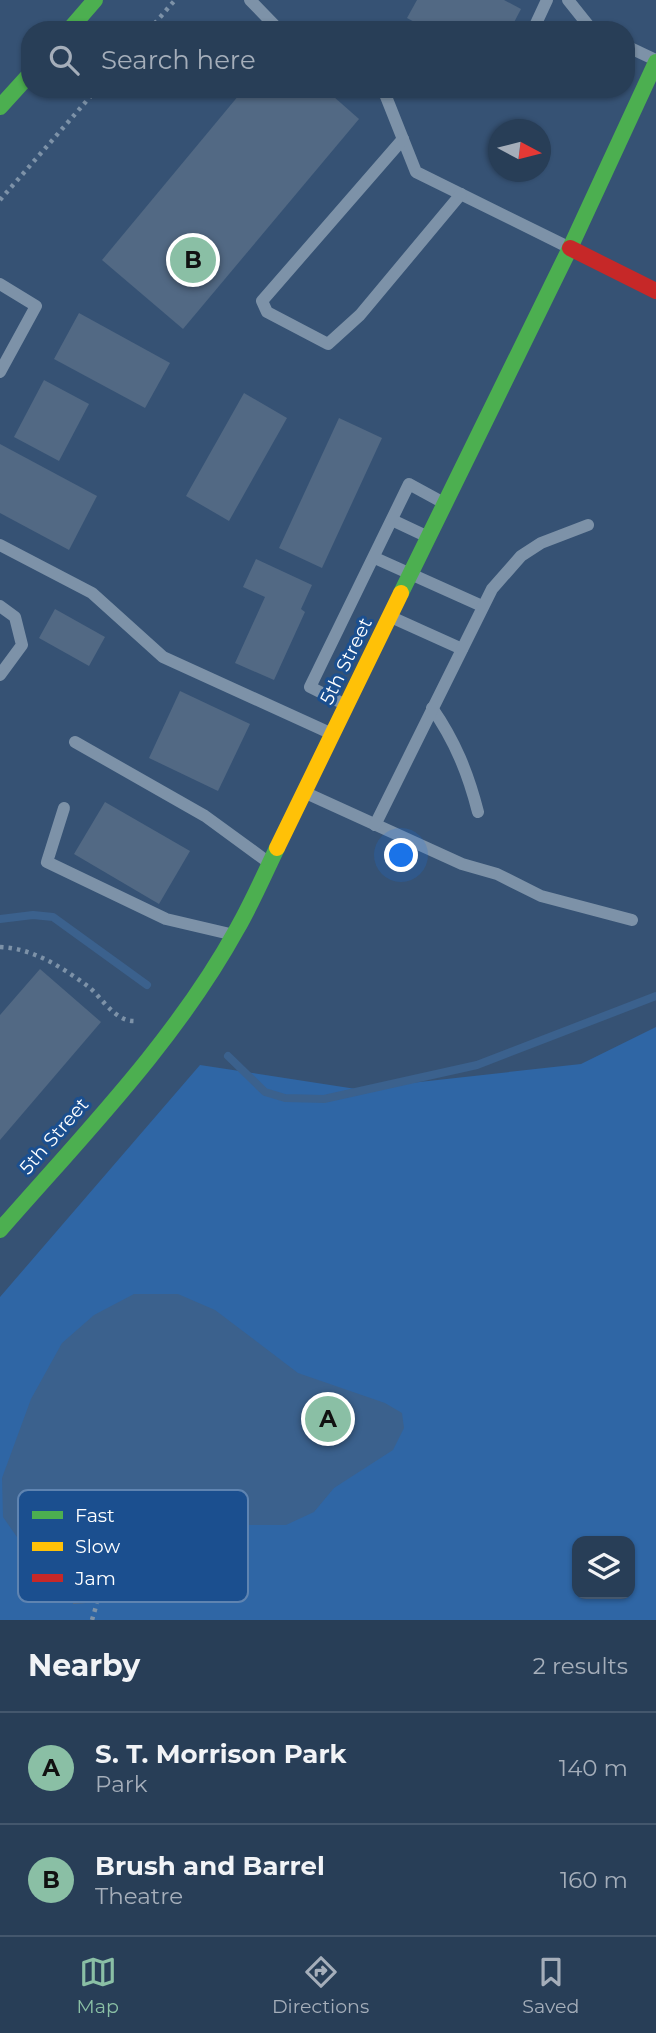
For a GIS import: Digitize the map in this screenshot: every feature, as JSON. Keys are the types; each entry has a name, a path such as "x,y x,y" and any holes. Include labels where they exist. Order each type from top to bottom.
{"street":[{"path":"77,21 95,0"},
{"name":"5th Street","path":"1,1226 150,1057 193,1000 234,935 306,793 570,248 655,66"},
{"path":"0,107 21,84"},
{"path":"570,248 656,291"}],"lane":[{"path":"250,0 263,5 273,21"},
{"path":"537,21 547,0"},
{"path":"568,0 585,21"},
{"path":"635,52 655,66"},
{"path":"387,98 416,172 570,248"},
{"path":"403,139 262,302 267,312 328,344 360,315 461,194"},
{"path":"0,284 36,306 0,372"},
{"path":"348,706 310,687 409,484 446,504"},
{"path":"392,520 429,538"},
{"path":"375,825 492,589 521,556 541,543 587,525"},
{"path":"0,545 92,593 163,657 333,735"},
{"path":"375,558 482,606"},
{"path":"0,606 15,617 22,645 0,675"},
{"path":"391,617 462,649"},
{"path":"432,708 450,734 469,775 478,812"},
{"path":"75,741 205,816 271,864"},
{"path":"306,793 462,864 497,874 541,896 632,920"},
{"path":"64,808 47,862 166,919 234,935"}],"path":[{"path":"157,21 175,0"},
{"path":"0,200 89,98"},
{"path":"0,947 28,951 47,960 92,989 124,1020 141,1020"},
{"path":"92,1620 97,1603"}],"shaded area":[{"path":"656,1027 656,1620 0,1620 0,1297 200,1065 356,1089 581,1064"},
{"path":"134,1294 178,1294 215,1310 298,1373 385,1403 402,1413 404,1428 393,1450 334,1488 314,1512 286,1525 248,1525 248,1490 18,1490 17,1537 3,1517 2,1478 31,1399 62,1343 94,1315"}],"building":[{"path":"417,0 504,0 521,9 515,21 412,21 407,18"},
{"path":"237,98 335,98 359,119 183,329 102,260"},
{"path":"79,313 170,363 145,408 54,359"},
{"path":"44,380 89,404 59,461 14,437"},
{"path":"244,393 287,418 229,521 186,496"},
{"path":"339,418 382,438 322,568 279,548"},
{"path":"0,444 97,496 69,550 0,513"},
{"path":"256,559 312,585 301,609 305,612 274,680 235,663 265,597 243,587"},
{"path":"55,609 105,637 89,666 39,638"},
{"path":"180,691 250,724 218,791 149,758"},
{"path":"105,802 190,851 159,904 74,854"},
{"path":"40,969 101,1022 0,1140 0,1015"}],"waterway":[{"path":"0,919 33,915 53,917 147,985"},
{"path":"228,1056 265,1092 285,1098 324,1099 477,1065 656,996"}],"traffic: fast":[{"path":"77,21 95,0"},
{"path":"401,593 570,248 656,62"},
{"path":"0,107 21,84"},
{"path":"0,1230 127,1086 186,1010 237,929 277,848"}],"traffic: slow":[{"path":"277,848 401,593"}],"traffic: jam":[{"path":"570,248 656,291"}],"place":[{"name":"Brush and Barrel","path":"193,260"},
{"name":"S. T. Morrison Park","path":"328,1419"}]}
